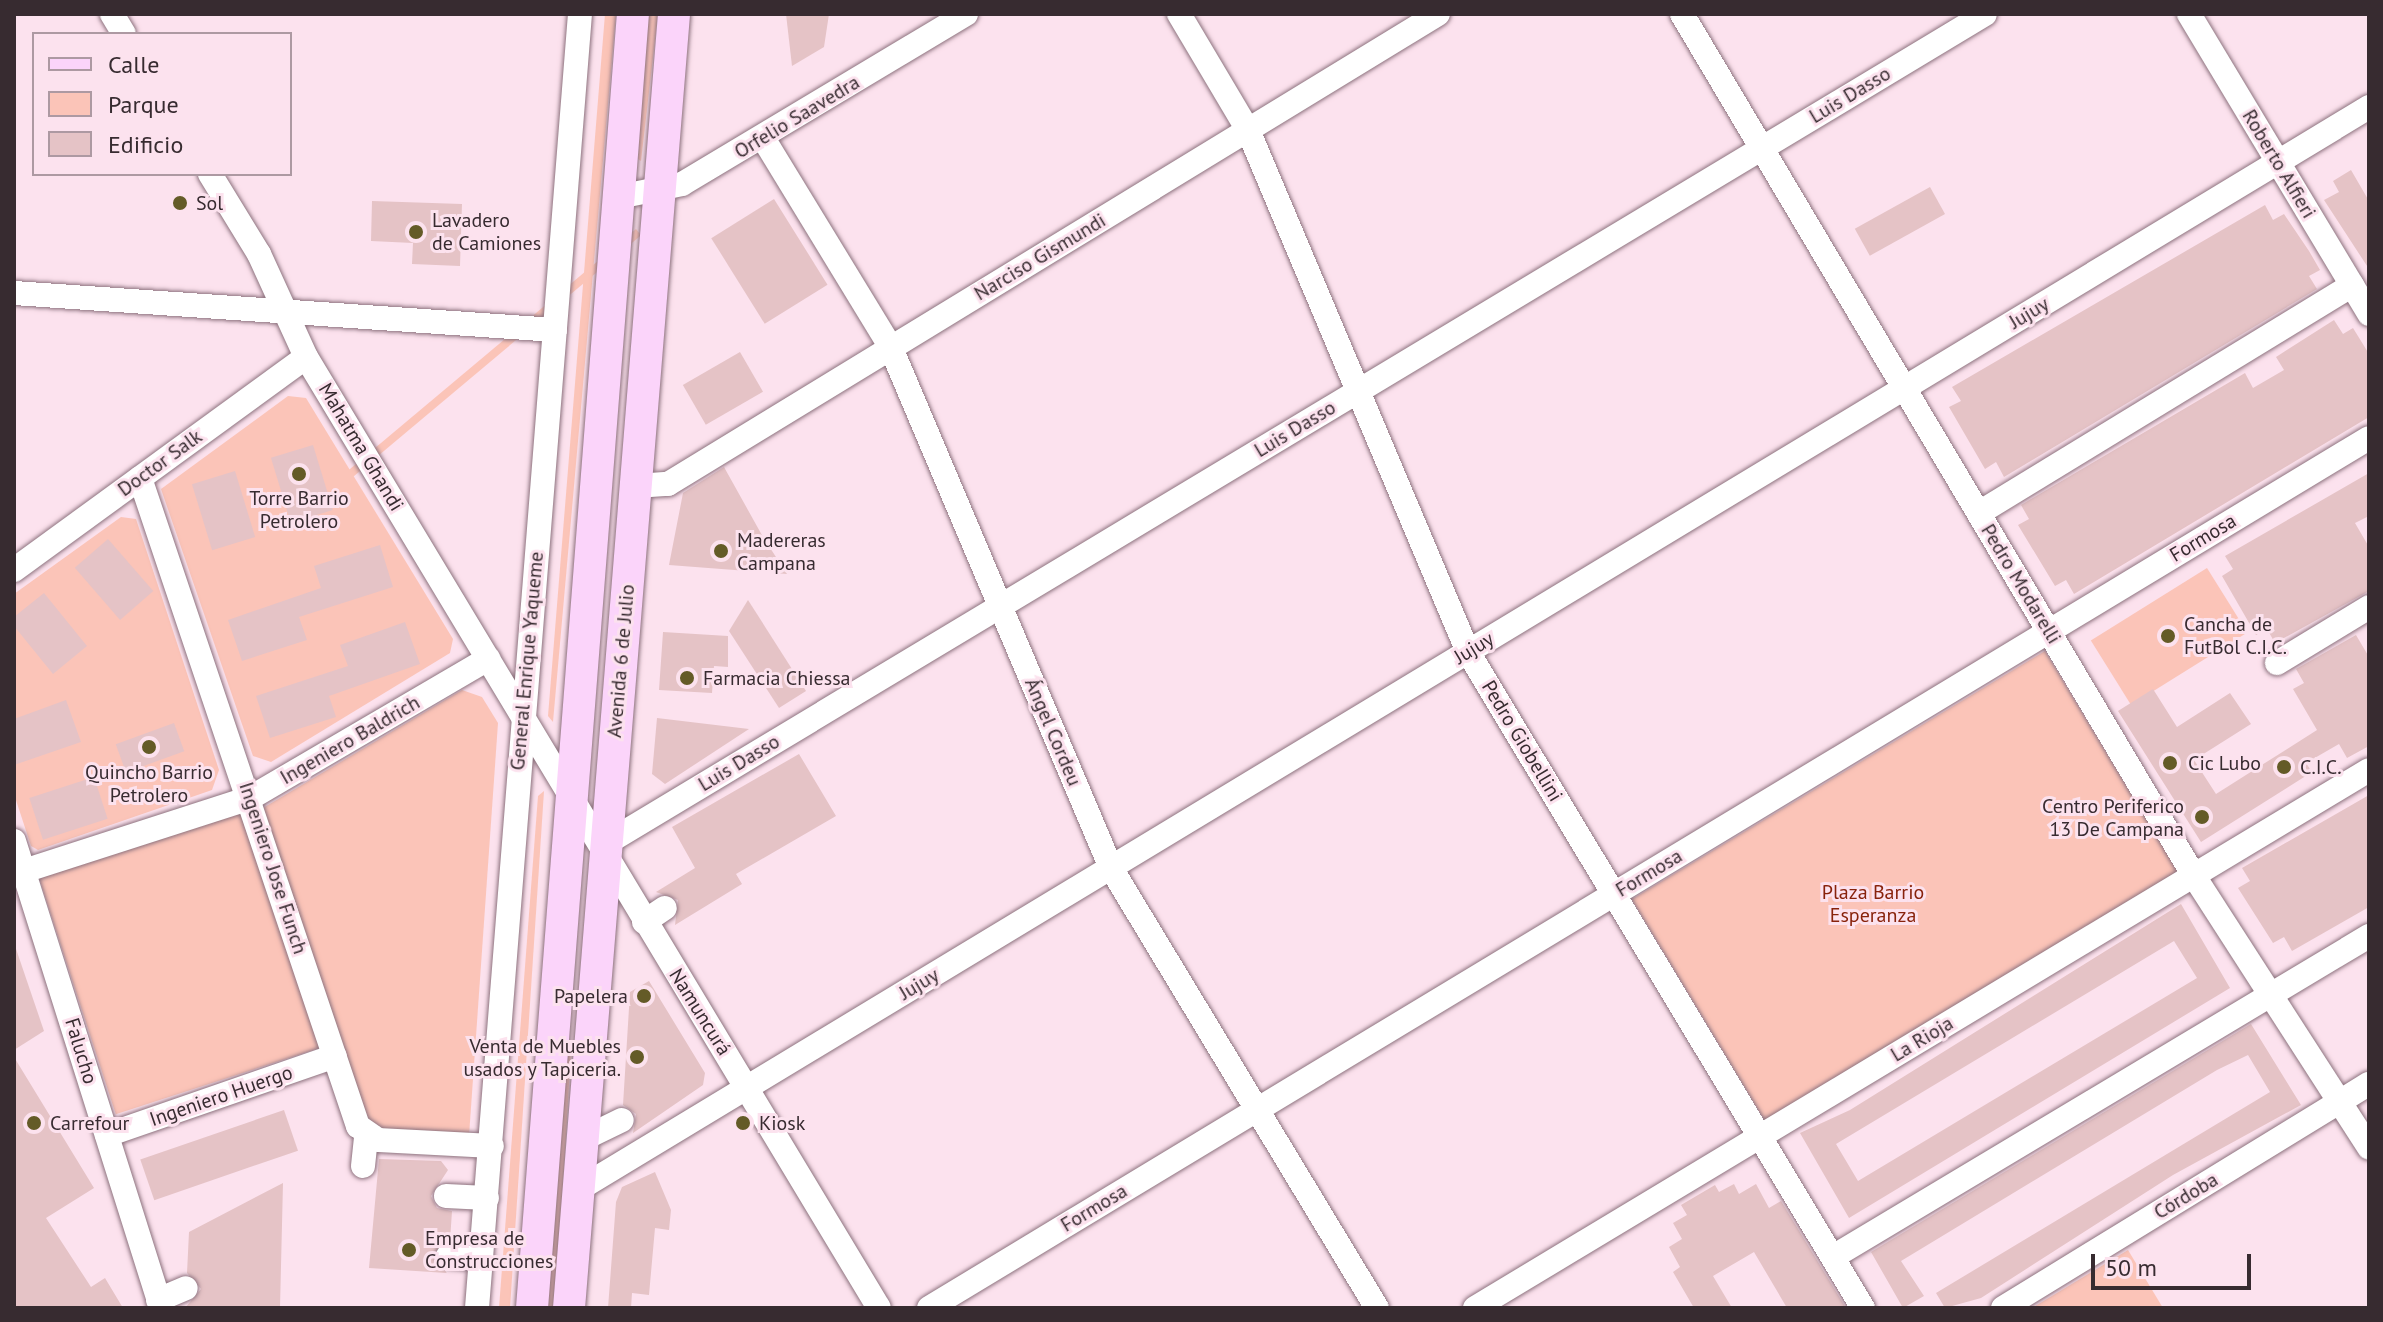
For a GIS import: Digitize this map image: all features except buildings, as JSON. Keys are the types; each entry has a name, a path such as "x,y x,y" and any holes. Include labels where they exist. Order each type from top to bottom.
{"main road":[{"name":"Avenida 6 de Julio","path":"532,1308 575,797 633,14"},
{"name":"Avenida 6 de Julio","path":"569,1308 674,14"}],"street":[{"path":"112,14 123,32"},
{"name":"General Enrique Yaqueme","path":"477,1308 492,1146 521,716 580,14"},
{"name":"Orfelio Saavedra","path":"618,197 660,189 763,138 966,14"},
{"name":"Pedro Giobellini","path":"1179,14 1248,130 1468,652 1863,1308"},
{"name":"Narciso Gismundi","path":"636,486 668,484 1438,14"},
{"name":"Pedro Modarelli","path":"1682,14 2194,876 2276,993 2369,1148"},
{"name":"Luis Dasso","path":"605,844 680,811 776,754 1000,606 1985,14"},
{"name":"Roberto Alfieri","path":"2189,14 2369,314"},
{"name":"Jujuy","path":"579,1189 2278,162 2365,118"},
{"name":"Ángel Cordeu","path":"763,138 891,348 1111,868 1377,1308"},
{"name":"Mahatma Ghandi","path":"211,176 259,254 282,312 306,357 521,716"},
{"path":"1979,513 2352,285"},
{"path":"14,293 555,330"},
{"name":"Doctor Salk","path":"14,570 306,357"},
{"name":"Formosa","path":"929,1308 2369,438"},
{"name":"Ingeniero Jose Funch","path":"140,478 335,1056 366,1136"},
{"path":"2277,663 2369,607"},
{"name":"Ingeniero Baldrich","path":"24,871 250,798 488,659"},
{"name":"Namuncurá","path":"521,716 605,844 644,922 879,1308"},
{"name":"La Rioja","path":"1475,1308 2369,770"},
{"name":"Falucho","path":"14,841 160,1304"},
{"path":"644,922 665,908"},
{"path":"1833,1257 2369,936"},
{"name":"Ingeniero Huergo","path":"107,1135 335,1056"},
{"name":"Córdoba","path":"2003,1308 2369,1084"},
{"path":"583,1139 622,1120"},
{"path":"363,1166 366,1136 492,1146"},
{"path":"449,1204 486,1206"},
{"path":"448,1256 482,1259"},
{"path":"160,1304 186,1288"}],"green space":[{"path":"605,14 616,14 553,722 548,716"},
{"path":"647,14 658,14 641,161 638,159"},
{"path":"636,229 641,235 240,572 235,566"},
{"path":"288,396 306,398 453,639 450,653 271,762 253,756 161,489"},
{"path":"121,517 136,519 219,770 212,790 38,850 31,846 14,794 14,594"},
{"name":"Cancha de FutBol C.I.C.","path":"2207,568 2247,632 2131,705 2091,641"},
{"name":"Plaza Barrio Esperanza","path":"2045,651 2178,873 1765,1121 1632,899"},
{"path":"462,690 482,697 498,723 469,1136 369,1129 263,808"},
{"path":"544,791 510,1308 499,1308 538,796"},
{"path":"243,810 320,1048 116,1114 39,876"},
{"path":"571,1049 556,1308 545,1308 568,1050"},
{"path":"2128,1250 2163,1308 2032,1308"}],"place":[{"name":"Sol","path":"180,203"},
{"name":"Lavadero de Camiones","path":"416,232"},
{"name":"Torre Barrio Petrolero","path":"299,474"},
{"name":"Madereras Campana","path":"721,551"},
{"name":"Cancha de FutBol C.I.C.","path":"2168,636"},
{"name":"Farmacia Chiessa","path":"687,678"},
{"name":"Quincho Barrio Petrolero","path":"149,747"},
{"name":"Cic Lubo","path":"2170,763"},
{"name":"C.I.C.","path":"2284,767"},
{"name":"Centro Periferico 13 De Campana","path":"2202,817"},
{"name":"Papelera","path":"644,996"},
{"name":"Venta de Muebles usados y Tapiceria.","path":"637,1057"},
{"name":"Carrefour","path":"34,1123"},
{"name":"Kiosk","path":"743,1123"},
{"name":"Empresa de Construcciones","path":"409,1250"}]}
